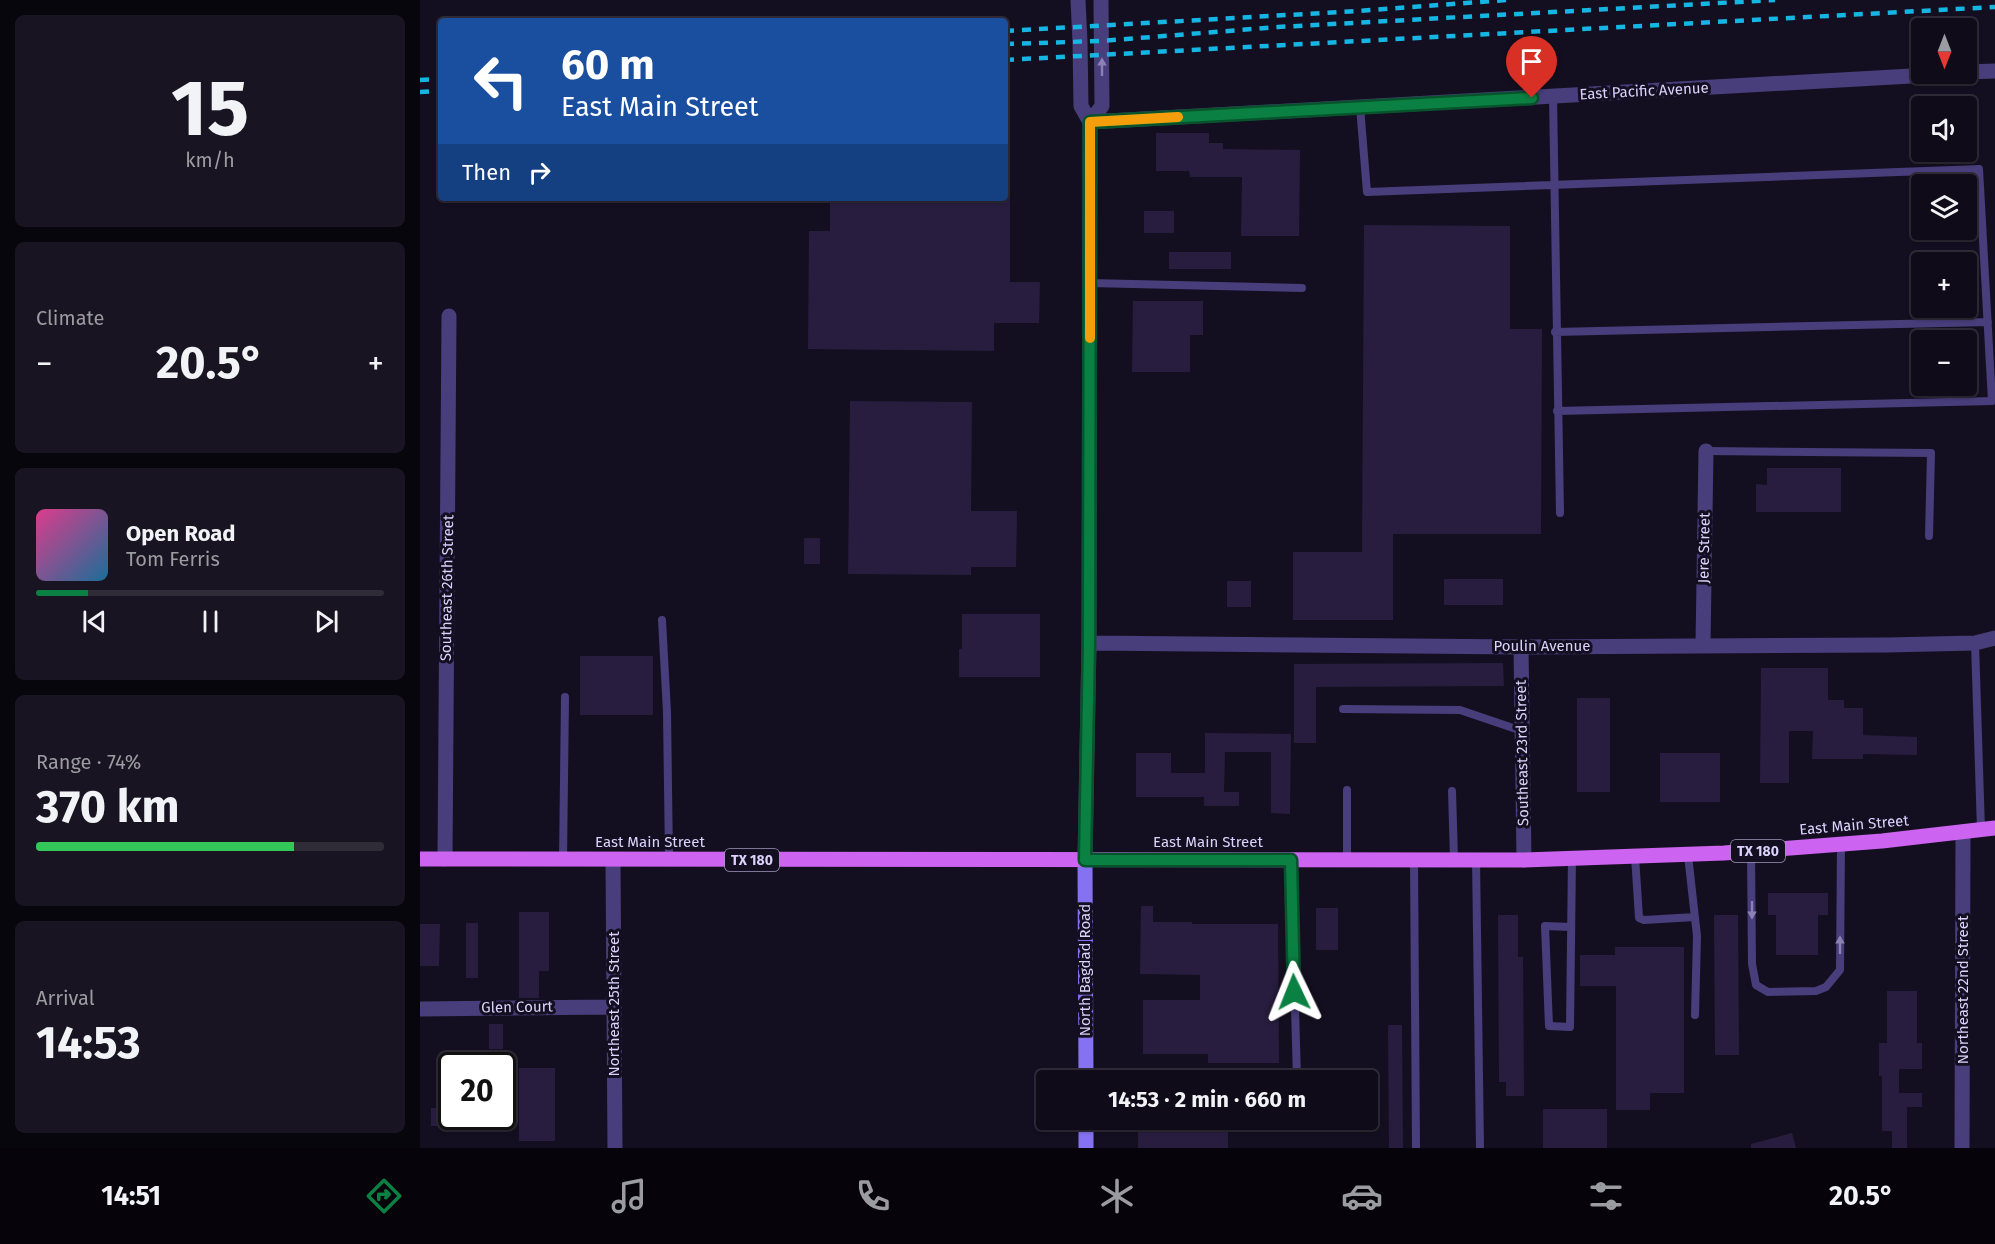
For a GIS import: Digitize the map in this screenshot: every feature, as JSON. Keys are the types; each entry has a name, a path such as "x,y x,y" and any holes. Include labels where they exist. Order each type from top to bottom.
{"main road":[{"name":"East Main Street","path":"420,859 1524,860 1751,851 1988,829"}],"street":[{"path":"1077,0 1081,106 1090,122 1089,643 1085,860"},
{"path":"1090,122 1102,105 1101,0"},
{"path":"1977,72 1995,71"},
{"name":"East Pacific Avenue","path":"1090,122 1911,76"},
{"name":"Southeast 26th Street","path":"445,859 449,316"},
{"name":"Jere Street","path":"1703,645 1706,451"},
{"name":"Poulin Avenue","path":"1089,643 1521,647 1887,645 1975,643 1995,638"},
{"name":"Southeast 23rd Street","path":"1521,647 1524,860"},
{"name":"Northeast 22nd Street","path":"1962,1148 1963,832"},
{"name":"Northeast 25th Street","path":"613,860 615,1148"},
{"name":"North Bagdad Road","path":"1085,860 1086,1070"},
{"name":"Glen Court","path":"420,1009 614,1007"},
{"path":"1086,1130 1086,1148"}],"lane":[{"path":"1553,96 1555,332 1560,513"},
{"path":"1360,107 1367,192 1979,169 1992,401 1557,411"},
{"path":"1090,283 1302,288"},
{"path":"1555,332 1988,322"},
{"path":"1706,451 1931,453 1929,537"},
{"path":"662,620 667,712 669,860"},
{"path":"1975,643 1988,829"},
{"path":"563,860 565,697"},
{"path":"1343,709 1460,710 1522,731"},
{"path":"1347,790 1347,859"},
{"path":"1452,791 1454,859"},
{"path":"1751,851 1752,964 1756,985 1768,992 1816,991 1826,987 1840,970 1841,844"},
{"path":"1688,855 1697,936 1695,1015"},
{"path":"1635,856 1639,918 1644,920 1695,917"},
{"path":"1571,927 1545,926 1549,1026 1570,1027 1572,858"},
{"path":"1414,859 1416,1148"},
{"path":"1476,859 1480,1148"},
{"path":"1291,860 1297,1070"}],"building":[{"path":"1156,133 1209,133 1209,143 1223,143 1223,149 1300,150 1299,236 1241,236 1242,177 1190,177 1189,171 1156,171"},
{"path":"1010,198 1010,282 1040,282 1039,323 994,323 994,351 808,349 809,231 830,231 830,201 1008,201"},
{"path":"1144,211 1174,211 1174,233 1144,233"},
{"path":"1364,225 1510,226 1510,329 1542,329 1541,534 1393,534 1393,620 1293,620 1293,552 1362,552"},
{"path":"1169,252 1231,252 1231,269 1169,269"},
{"path":"1133,301 1203,301 1203,335 1190,335 1190,372 1132,372"},
{"path":"850,401 972,402 971,511 1017,511 1016,567 971,567 971,575 848,574"},
{"path":"1767,468 1841,468 1841,512 1756,512 1756,484 1767,485"},
{"path":"804,538 820,538 820,564 804,564"},
{"path":"1444,579 1503,579 1503,605 1444,605"},
{"path":"1227,581 1251,581 1251,607 1227,607"},
{"path":"962,614 1040,614 1040,677 959,677"},
{"path":"580,656 653,656 653,715 580,715"},
{"path":"1503,663 1504,686 1316,687 1316,743 1294,743 1294,664"},
{"path":"1761,668 1828,668 1828,700 1844,700 1844,708 1863,708 1863,735 1917,737 1917,755 1863,754 1863,759 1812,759 1813,731 1789,731 1789,783 1760,783"},
{"path":"1577,698 1610,698 1610,792 1577,792"},
{"path":"1205,733 1291,734 1290,814 1271,813 1271,752 1225,752 1224,792 1239,792 1239,806 1204,806 1204,797 1136,797 1136,753 1171,753 1171,773 1205,773"},
{"path":"1660,753 1720,753 1720,802 1660,802"},
{"path":"1768,893 1828,893 1828,915 1818,915 1818,955 1776,955 1776,915 1768,915"},
{"path":"1141,906 1153,906 1153,922 1278,924 1279,1063 1208,1063 1208,1054 1143,1054 1143,1000 1200,1000 1200,975 1140,974"},
{"path":"1316,908 1338,908 1338,950 1316,950"},
{"path":"519,912 549,912 549,971 539,971 539,998 519,998"},
{"path":"1498,915 1518,915 1518,957 1523,957 1524,1096 1506,1096 1506,1082 1499,1082"},
{"path":"1714,915 1738,915 1739,1055 1715,1055"},
{"path":"466,923 478,923 478,978 466,978"},
{"path":"420,924 440,924 439,966 420,966"},
{"path":"1615,947 1684,947 1684,1093 1650,1093 1650,1110 1616,1110 1616,986 1580,986 1580,955 1615,955"},
{"path":"1887,991 1917,991 1917,1043 1922,1043 1922,1069 1899,1069 1899,1093 1922,1093 1922,1107 1907,1107 1907,1148 1892,1148 1892,1131 1882,1131 1882,1076 1879,1076 1879,1043 1887,1043"},
{"path":"489,1024 503,1024 503,1049 489,1049"},
{"path":"1388,1025 1402,1025 1403,1148 1389,1148"},
{"path":"519,1068 555,1068 555,1141 519,1141"},
{"path":"431,1108 438,1108 438,1126 431,1126"},
{"path":"1543,1109 1607,1109 1607,1148 1543,1148"},
{"path":"1138,1130 1228,1130 1228,1148 1138,1148"},
{"path":"1792,1133 1796,1148 1751,1148 1751,1144"}],"railway":[{"path":"1008,31 1507,0"},
{"path":"1008,44 1101,41 1278,27 1775,0"},
{"path":"1008,60 1995,7"},
{"path":"420,80 438,79"},
{"path":"420,92 438,91"}],"slow traffic":[{"path":"1090,338 1090,122 1178,117"}],"route":[{"path":"1294,992 1291,860 1085,860 1089,643 1090,122 1532,98"}]}
